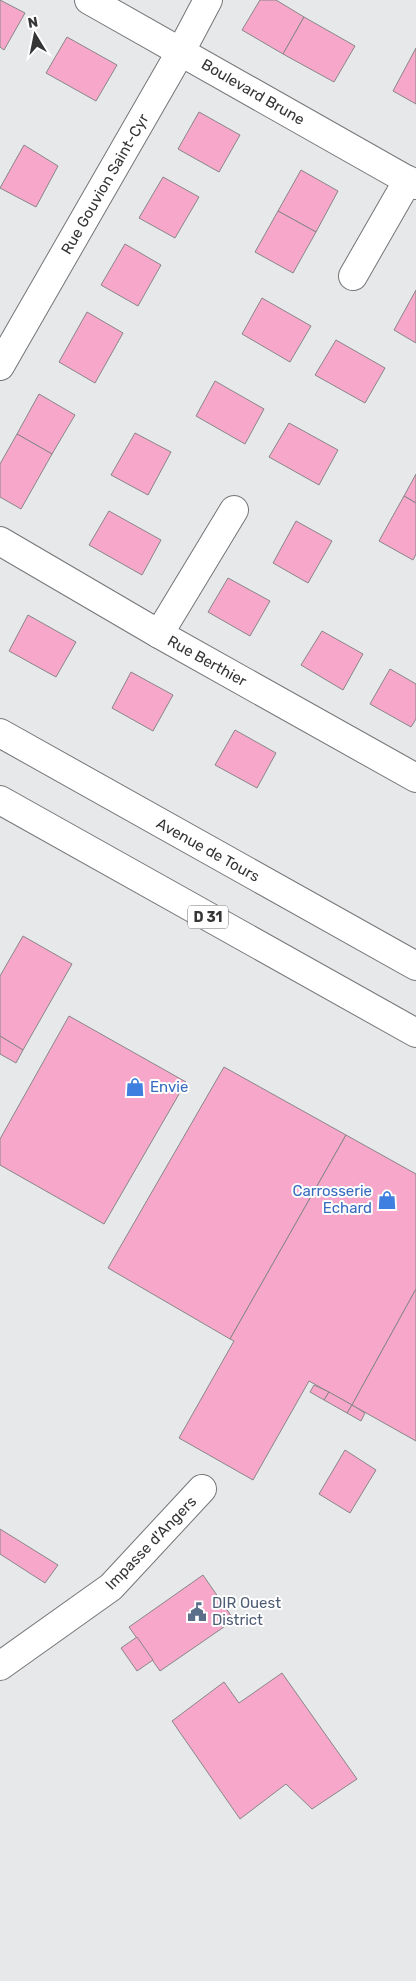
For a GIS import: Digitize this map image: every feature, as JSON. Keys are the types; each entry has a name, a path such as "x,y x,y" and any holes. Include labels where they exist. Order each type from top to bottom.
{"street":[{"name":"Boulevard Brune","path":"89,0 412,182"},
{"name":"Rue Gouvion Saint-Cyr","path":"0,366 181,51 208,0"},
{"path":"353,276 412,182"},
{"path":"159,634 234,510"},
{"name":"Rue Berthier","path":"0,541 159,634 416,778"},
{"name":"Avenue de Tours","path":"0,733 416,966"},
{"name":"D 31","path":"0,800 416,1033"},
{"name":"Impasse d'Angers","path":"0,1666 111,1587 202,1489"}],"building":[{"path":"0,0 25,13 4,50 0,47"},
{"path":"260,0 276,0 304,17 283,54 242,30"},
{"path":"304,17 355,46 334,82 283,54"},
{"path":"67,37 117,65 96,101 46,73"},
{"path":"416,48 416,104 393,91"},
{"path":"199,112 240,135 219,172 178,149"},
{"path":"24,145 58,166 36,207 0,188"},
{"path":"301,170 338,191 316,232 278,211"},
{"path":"163,177 199,197 175,238 139,218"},
{"path":"278,211 316,232 293,273 255,252"},
{"path":"125,244 161,265 138,306 101,285"},
{"path":"416,290 416,343 394,330"},
{"path":"262,298 311,326 290,362 242,334"},
{"path":"87,312 123,333 95,383 59,362"},
{"path":"336,340 385,368 365,403 315,375"},
{"path":"215,381 264,409 245,444 196,416"},
{"path":"39,394 75,415 52,454 17,434"},
{"path":"289,423 338,450 319,485 269,457"},
{"path":"135,433 171,452 148,495 111,475"},
{"path":"17,434 52,454 21,509 0,497 0,464"},
{"path":"416,474 416,503 404,496"},
{"path":"404,496 416,503 416,554 413,560 379,541"},
{"path":"109,511 161,540 142,575 89,545"},
{"path":"296,521 332,541 308,583 273,563"},
{"path":"228,578 270,601 250,636 208,612"},
{"path":"28,615 76,642 56,677 9,651"},
{"path":"322,631 363,654 343,690 301,665"},
{"path":"390,669 416,684 416,719 411,727 370,704"},
{"path":"131,672 173,695 153,731 112,708"},
{"path":"235,730 276,753 257,788 215,765"},
{"path":"23,936 72,964 23,1050 0,1036 0,976"},
{"path":"69,1016 186,1082 104,1224 0,1165 0,1139"},
{"path":"0,1036 23,1050 16,1063 0,1054"},
{"path":"224,1067 346,1135 230,1339 108,1268"},
{"path":"346,1135 416,1174 416,1289 352,1405 309,1381 253,1480 179,1438 234,1341 230,1339"},
{"path":"416,1289 416,1441 352,1405"},
{"path":"314,1385 329,1392 324,1400 310,1392"},
{"path":"329,1392 352,1405 347,1413 324,1400"},
{"path":"352,1405 365,1413 361,1421 347,1413"},
{"path":"345,1450 376,1470 350,1513 319,1494"},
{"path":"0,1529 58,1565 45,1583 0,1554"},
{"path":"203,1575 234,1620 160,1671 129,1627"},
{"path":"137,1637 153,1660 137,1671 121,1648"},
{"path":"282,1673 357,1779 312,1809 286,1784 240,1819 172,1721 224,1682 239,1703"}],"place":[{"name":"Envie","path":"135,1087"},
{"name":"Carrosserie Echard","path":"387,1200"},
{"name":"DIR Ouest District","path":"197,1612"}]}
